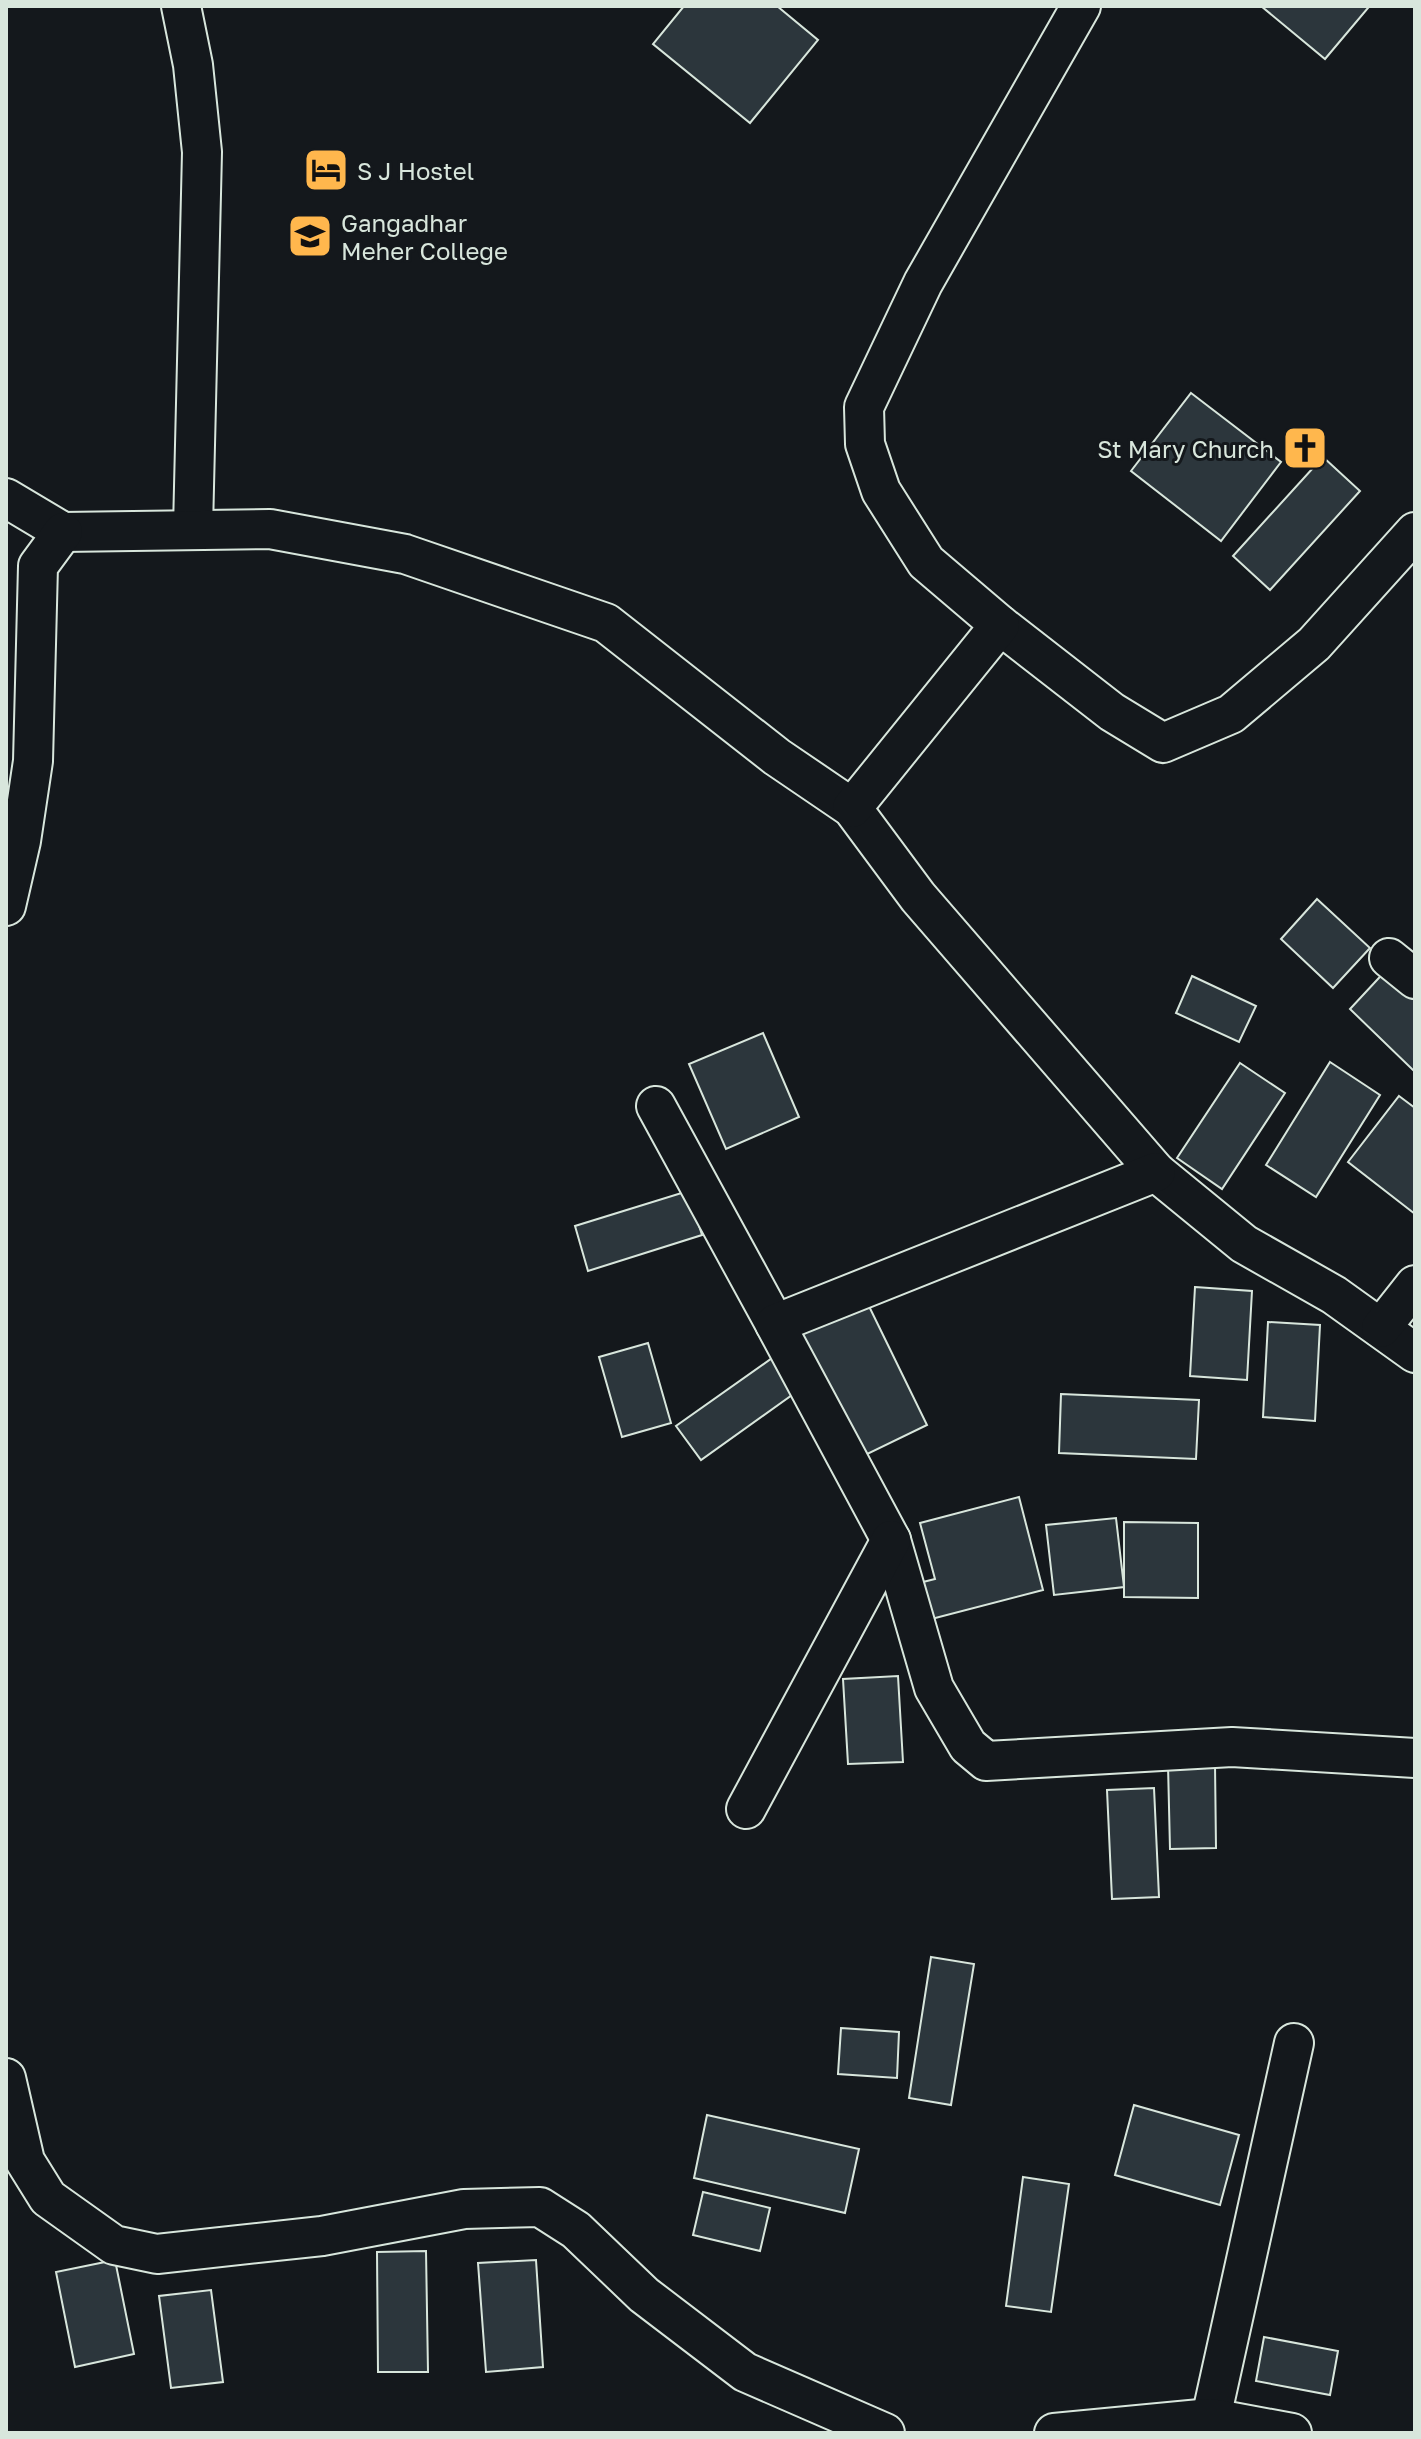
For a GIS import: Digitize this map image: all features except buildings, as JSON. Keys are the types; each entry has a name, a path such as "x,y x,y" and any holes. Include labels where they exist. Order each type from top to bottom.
{"street":[{"path":"181,6 193,65 202,152 193,529"},
{"path":"1081,6 923,283 864,407 865,444 881,491 926,562 1000,625 1112,712 1163,743 1231,714 1243,704 1314,644 1415,532"},
{"path":"6,498 63,532 270,529 405,554 606,623 777,757 852,808 918,897 1156,1172 1244,1244 1334,1295 1415,1353"},
{"path":"6,906 21,841 33,761 38,566 63,532"},
{"path":"852,808 1000,625"},
{"path":"656,1106 891,1540 934,1688 968,1746 986,1761 1232,1747 1415,1758"},
{"path":"775,1324 1156,1172"},
{"path":"1381,1328 1415,1285"},
{"path":"746,1809 891,1540"},
{"path":"1211,2418 1294,2043"},
{"path":"6,2078 15,2164 48,2198 114,2245 157,2254 322,2236 464,2209 540,2207 576,2230 644,2295 745,2372 885,2433"},
{"path":"1054,2433 1211,2418 1292,2433"}],"place":[{"name":"S J Hostel","path":"326,170"},
{"name":"Gangadhar Meher College","path":"310,236"},
{"name":"St Mary Church","path":"1305,448"}]}
